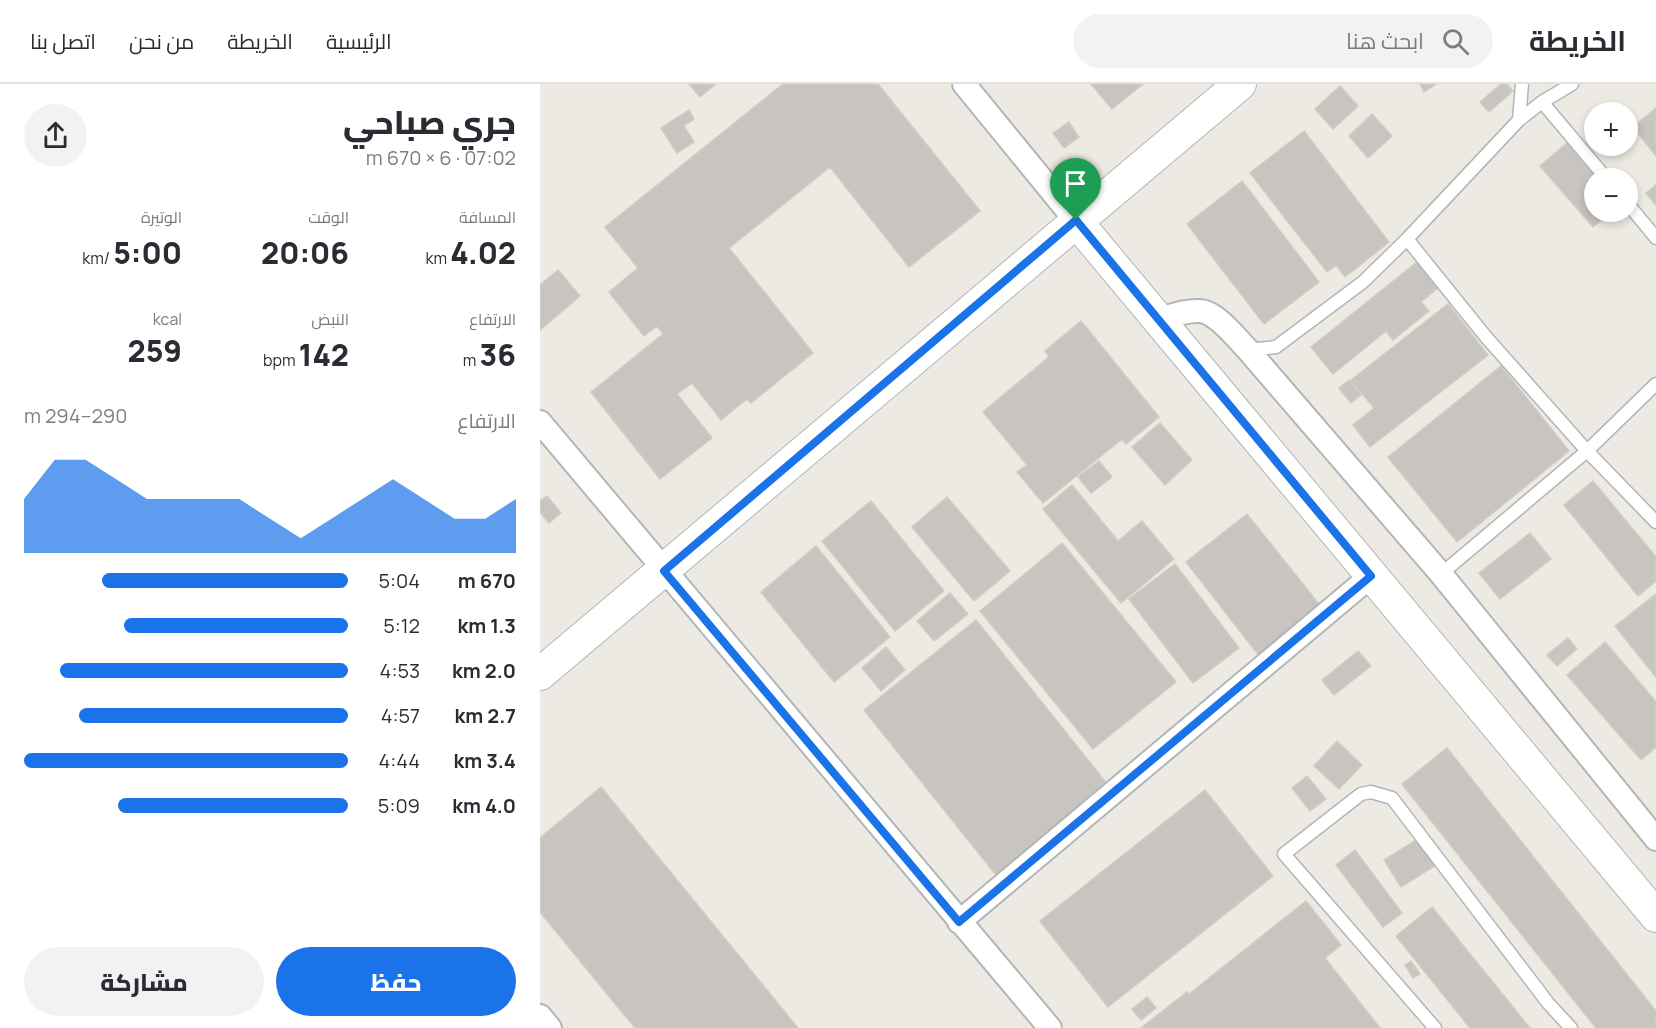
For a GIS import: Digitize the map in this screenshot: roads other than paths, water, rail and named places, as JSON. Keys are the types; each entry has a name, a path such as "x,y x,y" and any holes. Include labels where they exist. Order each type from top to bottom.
{"street":[{"path":"964,84 1157,320 1656,916"},
{"path":"540,674 1240,84"},
{"path":"1157,320 1202,311 1214,316 1248,350 1441,574 1656,839"},
{"path":"540,422 1050,1028"},
{"path":"959,922 1371,576"},
{"path":"540,1016 550,1028"}],"lane":[{"path":"1520,120 1522,84"},
{"path":"1248,350 1276,347 1363,282 1520,120 1542,102 1572,84"},
{"path":"1542,102 1598,168"},
{"path":"1638,216 1656,238"},
{"path":"1407,239 1486,337 1587,452 1656,522"},
{"path":"1441,574 1587,452 1656,384"},
{"path":"1435,1028 1284,854 1362,794 1371,792 1392,798 1548,1003 1571,1028"}]}
